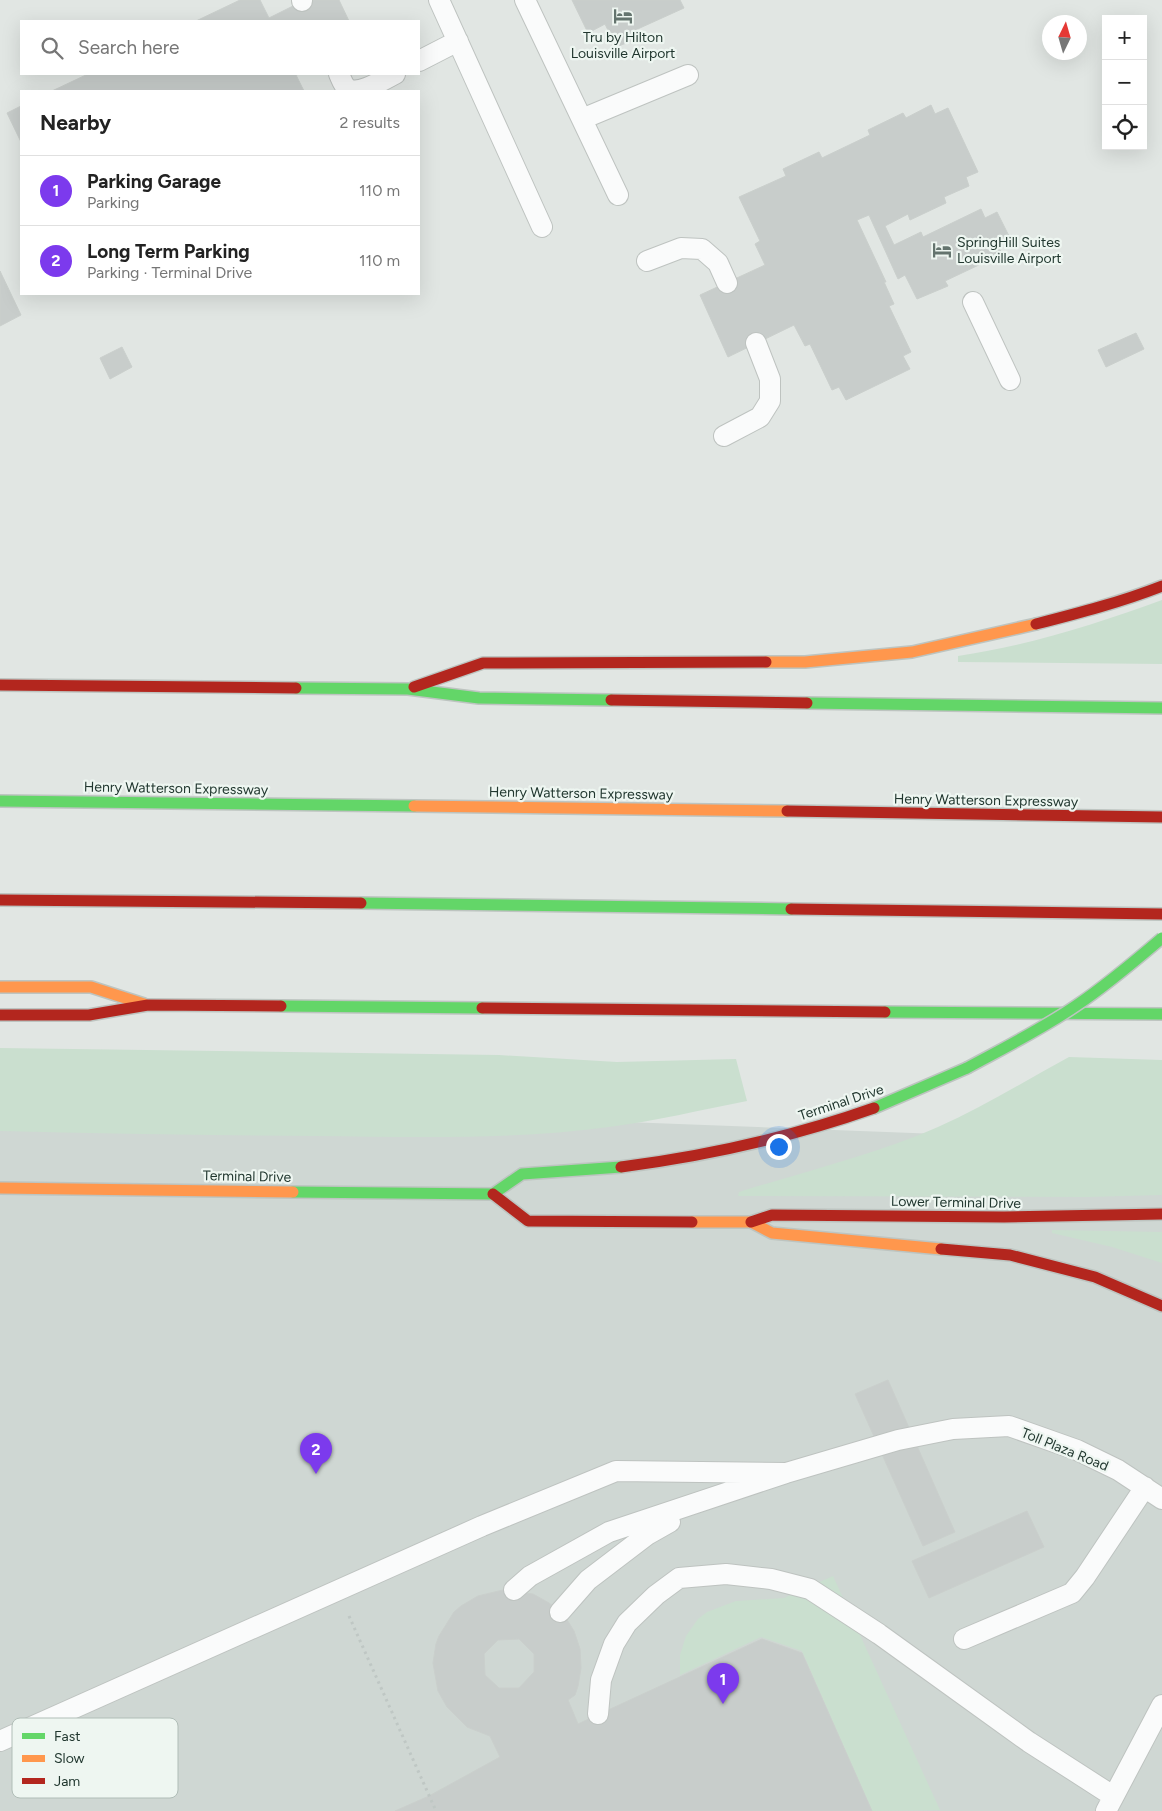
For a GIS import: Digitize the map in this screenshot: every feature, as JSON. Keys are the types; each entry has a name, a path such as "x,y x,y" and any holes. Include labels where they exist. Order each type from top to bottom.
{"main road":[{"path":"408,689 483,663 805,662 912,652 1006,632 1083,612 1162,586"},
{"path":"0,685 408,689 479,698 1162,708"},
{"name":"Henry Watterson Expressway","path":"0,801 693,809 1162,817"},
{"path":"0,900 1162,914"},
{"name":"Terminal Drive","path":"0,1188 493,1194 522,1174 610,1168 673,1160 776,1138 834,1122 887,1103 967,1068 1076,1005 1162,938"},
{"path":"0,987 91,987 148,1005"},
{"path":"0,1015 89,1015 148,1005 1162,1014"},
{"path":"493,1194 528,1221 751,1222 772,1233 1010,1256 1095,1277 1162,1306"},
{"name":"Lower Terminal Drive","path":"751,1222 772,1215 1004,1218 1162,1214"}],"lane":[{"path":"439,0 542,227"},
{"path":"526,0 618,195"},
{"path":"420,60 458,41"},
{"path":"340,75 346,87 350,90"},
{"path":"361,90 393,75"},
{"path":"582,119 688,75"},
{"path":"647,261 681,248 702,249 718,263 727,282"},
{"path":"973,302 1010,380"},
{"path":"724,436 760,417 770,401 770,379 756,343"},
{"name":"Toll Plaza Road","path":"786,1473 898,1440 953,1429 1008,1426 1077,1450 1118,1470 1162,1499"},
{"path":"52,1718 474,1530 616,1471 786,1473"},
{"path":"514,1590 530,1576 609,1532 786,1473"},
{"path":"964,1639 1072,1593 1085,1577 1145,1487"},
{"path":"560,1612 588,1580 647,1535 719,1496"},
{"path":"598,1714 601,1680 614,1644 627,1623 656,1594 679,1578 726,1574 771,1579 810,1589 879,1634 1029,1742 1110,1804 1162,1705"},
{"path":"0,1741 12,1736"}],"path":[{"path":"349,1615 436,1811"}],"shaded area":[{"path":"0,1098 1017,1137 1162,1138 1162,1811 0,1811"}],"green space":[{"path":"1162,600 1162,664 958,662 958,656 984,652 1062,633"},
{"path":"0,1048 499,1055 617,1062 736,1059 747,1101 661,1119 609,1127 499,1136 388,1137 0,1131"},
{"path":"1069,1057 1162,1060 1162,1195 1087,1197 738,1196 739,1192 865,1154 938,1127 988,1102"},
{"path":"1052,1230 1162,1232 1162,1263 1112,1247 1052,1233"},
{"path":"833,1576 940,1810 872,1811 802,1651 761,1637 680,1675 680,1655 686,1636 698,1619 707,1612 736,1601 784,1598"}],"building":[{"path":"240,0 260,0 269,18 305,0 339,0 349,20 198,20"},
{"name":"Tru by Hilton Louisville Airport","path":"572,0 680,0 684,8 631,32 634,40 616,47 605,24 588,33"},
{"path":"86,75 296,75 304,90 54,90"},
{"name":"SpringHill Suites Louisville Airport","path":"931,105 935,114 948,108 978,172 966,177 969,186 944,197 946,203 910,220 908,214 885,226 894,245 921,232 923,237 981,209 985,218 997,212 1011,240 998,246 1002,254 945,281 948,286 917,299 905,275 898,279 869,215 857,220 886,282 884,282 894,304 889,306 911,352 903,356 910,369 846,400 839,387 832,390 810,344 805,346 794,325 728,357 700,295 765,265 755,244 760,241 739,197 786,176 783,169 819,152 822,158 870,135 868,130 903,113 906,118"},
{"path":"20,106 20,140 7,113"},
{"path":"0,271 21,315 0,326"},
{"path":"1136,333 1144,349 1106,367 1098,350"},
{"path":"122,347 132,367 110,379 100,358"},
{"path":"888,1380 955,1532 923,1546 855,1394"},
{"path":"1027,1511 1044,1547 929,1598 912,1561"},
{"path":"503,1590 533,1594 549,1603 564,1615 574,1631 580,1649 581,1668 578,1686 575,1695 568,1700 578,1724 762,1639 802,1653 872,1811 395,1811 429,1796 500,1757 490,1736 467,1727 447,1707 438,1691 433,1663 439,1636 454,1612 478,1596","holes":["519,1639 534,1654 534,1672 519,1688 499,1688 485,1675 484,1654 498,1640"]}],"traffic: fast":[{"path":"296,688 408,689 479,698 611,700"},
{"path":"807,703 1162,708"},
{"path":"0,801 414,806"},
{"path":"361,903 791,909"},
{"path":"967,1068 1064,1014 1110,981 1162,938"},
{"path":"281,1006 482,1008"},
{"path":"885,1012 1162,1014"},
{"path":"874,1108 967,1068"},
{"path":"293,1192 493,1194 522,1174 621,1167"}],"traffic: slow":[{"path":"766,662 805,662 912,652 1036,624"},
{"path":"414,806 787,811"},
{"path":"0,987 91,987 144,1004"},
{"path":"0,1188 293,1192"},
{"path":"692,1222 751,1222 772,1233 941,1249"}],"traffic: jam":[{"path":"1036,624 1115,602 1162,586"},
{"path":"414,687 483,663 766,662"},
{"path":"0,685 296,688"},
{"path":"611,700 807,703"},
{"path":"787,811 1162,817"},
{"path":"0,900 361,903"},
{"path":"791,909 1162,914"},
{"path":"0,1015 89,1015 148,1005 281,1006"},
{"path":"482,1008 885,1012"},
{"path":"621,1167 685,1157 781,1137 874,1108"},
{"path":"493,1194 528,1221 692,1222"},
{"path":"751,1222 772,1215 1004,1217 1162,1214"},
{"path":"941,1249 1010,1255 1095,1277 1162,1306"}],"place":[{"name":"Tru by Hilton Louisville Airport","path":"623,16"},
{"name":"SpringHill Suites Louisville Airport","path":"942,250"},
{"name":"Long Term Parking","path":"316,1474"},
{"name":"Parking Garage","path":"723,1704"}]}
